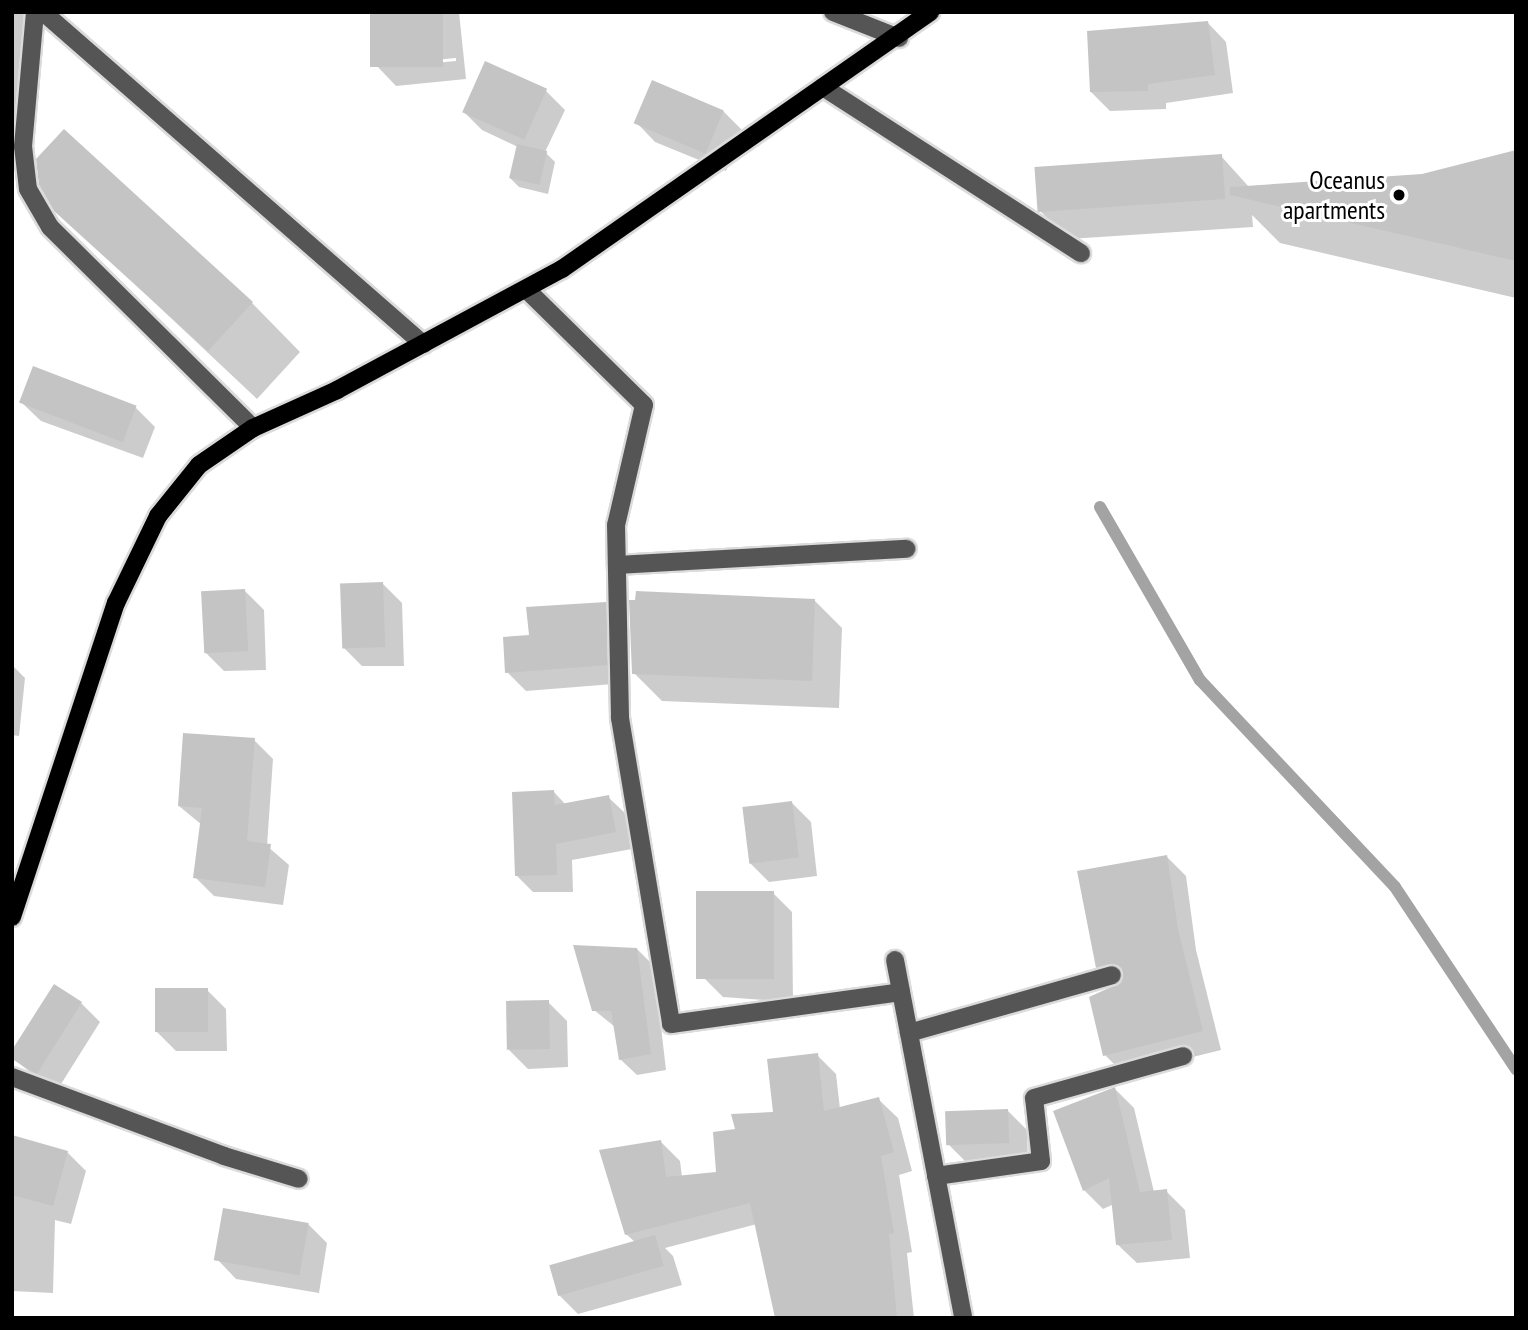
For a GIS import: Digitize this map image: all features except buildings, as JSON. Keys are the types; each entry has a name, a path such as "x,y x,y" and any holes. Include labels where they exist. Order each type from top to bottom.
{"main road":[{"path":"12,917 116,603 158,516 199,466 253,428 527,290 899,38 930,12"}],"street":[{"path":"35,12 23,146 28,189 50,227 253,428"},
{"path":"43,12 423,344"},
{"path":"832,12 899,38"},
{"path":"823,87 1081,253"},
{"path":"527,290 644,405 616,525 620,718 671,1024 901,992"},
{"path":"617,565 907,549"},
{"path":"895,960 963,1318"},
{"path":"909,1033 1112,975"},
{"path":"936,1176 1041,1161 1034,1098 1183,1056"},
{"path":"12,1077 224,1156 299,1179"}],"waterway":[{"path":"1100,507 1200,680 1395,887 1516,1069"}],"place":[{"name":"Oceanus apartments","path":"1399,195"}]}
